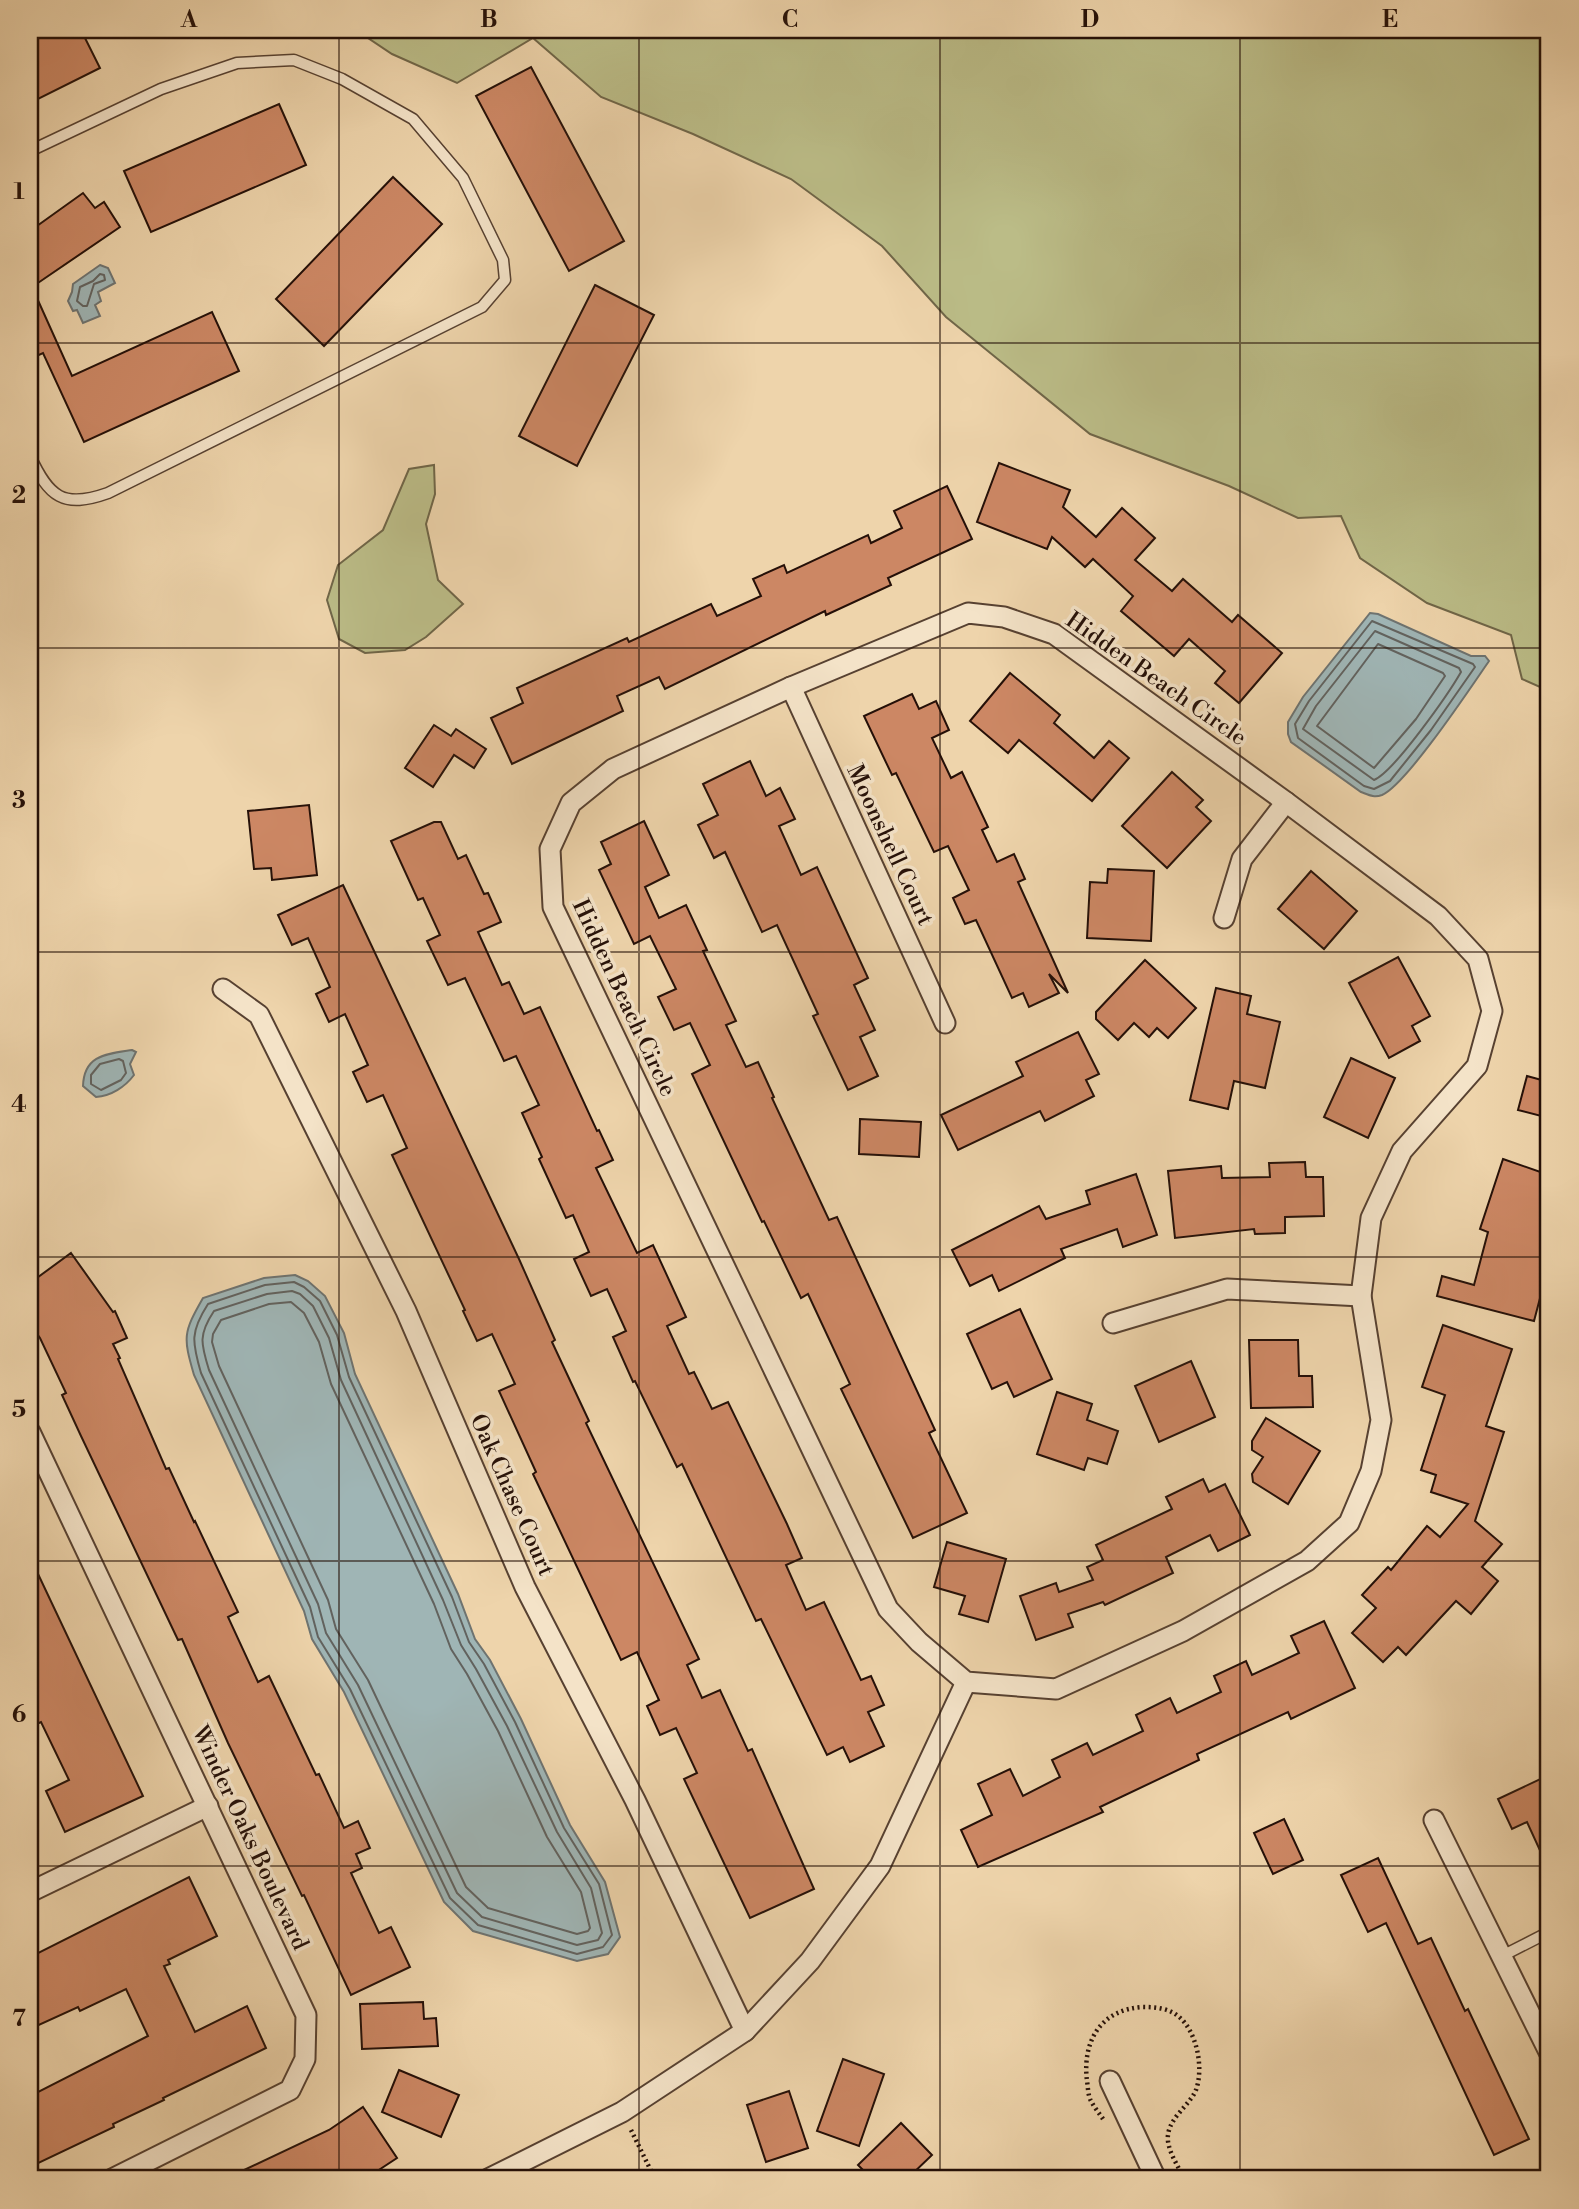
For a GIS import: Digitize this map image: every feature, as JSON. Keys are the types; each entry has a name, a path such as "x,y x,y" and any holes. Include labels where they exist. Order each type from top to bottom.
{"street":[{"name":"Hidden Beach Circle","path":"968,613 1004,617 1054,634 1286,802 1438,916 1478,959 1492,1012 1477,1066 1402,1151 1371,1218 1361,1296 1381,1420 1371,1471 1349,1522 1307,1560 1195,1625 1056,1689 966,1682 919,1642 888,1609 553,907 550,849 571,803 612,769 791,687 968,613"},
{"name":"Moonshell Court","path":"791,687 945,1023"},
{"path":"1224,918 1242,859 1286,802"},
{"name":"Oak Chase Court","path":"223,989 259,1016 406,1311 525,1587 635,1800 745,2031"},
{"path":"1113,1323 1227,1289 1361,1296"},
{"name":"Winder Oaks Boulevard","path":"30,1432 306,2015 305,2059 290,2090 112,2179"},
{"path":"488,2179 622,2112 745,2031 810,1961 880,1866 966,1682"},
{"path":"30,1892 208,1806"},
{"path":"1434,1820 1549,2052"},
{"path":"1110,2081 1156,2179"}],"lane":[{"path":"30,151 161,89 237,62 294,61 342,79 413,119 463,178 503,260 505,279 482,307 108,493 84,501 59,497 39,477 30,456"},
{"path":"1502,1956 1549,1932"}],"path":[{"path":"1090,2101 1086,2057 1093,2035 1104,2022 1128,2008 1157,2007 1179,2017 1196,2042 1199,2066 1196,2090 1173,2120 1168,2134 1168,2145 1184,2179"},
{"path":"622,2112 655,2179"}],"green space":[{"path":"356,30 1549,30 1549,691 1522,679 1511,635 1427,603 1360,558 1341,516 1298,518 1229,486 1090,434 946,317 882,246 791,179 693,134 601,97 533,38 457,83 392,54"},
{"path":"434,465 435,494 426,524 438,580 463,604 426,637 405,650 365,653 339,639 327,600 338,565 383,530 409,469"}],"water":[{"path":"100,265 108,268 115,283 98,292 101,301 95,305 100,316 83,323 77,310 73,311 68,301 73,284"},
{"path":"1370,613 1378,614 1471,656 1485,656 1489,661 1438,734 1406,774 1393,787 1376,796 1361,792 1291,742 1288,734 1288,722 1303,697"},
{"path":"132,1050 136,1052 130,1064 134,1075 122,1087 96,1097 83,1086 87,1068 92,1062 105,1055"},
{"path":"295,1275 308,1281 325,1296 344,1333 355,1374 458,1594 475,1639 490,1660 521,1719 570,1825 605,1882 620,1937 608,1954 577,1961 473,1931 444,1902 344,1692 312,1639 304,1611 194,1375 187,1343 188,1328 203,1298 264,1278"}],"building":[{"path":"36,30 81,30 100,68 30,103 30,33"},
{"path":"531,67 624,241 569,271 476,96"},
{"path":"279,104 306,165 151,232 124,171"},
{"path":"393,177 442,224 324,346 276,299"},
{"path":"83,193 95,208 104,202 120,227 32,287 72,376 212,312 239,371 84,442 43,353 30,359 30,231"},
{"path":"595,285 654,315 577,466 519,436"},
{"path":"999,463 1070,490 1063,507 1096,537 1122,508 1155,538 1135,560 1172,591 1183,579 1232,622 1238,615 1282,653 1239,703 1215,683 1225,671 1189,639 1174,656 1121,611 1133,596 1093,559 1085,567 1052,537 1047,549 977,522"},
{"path":"947,486 972,539 888,578 891,585 826,615 825,611 665,689 659,677 617,696 623,711 512,764 491,718 523,703 517,688 627,638 629,642 711,604 717,616 761,596 753,579 784,565 787,573 868,535 871,543 902,528 894,511"},
{"path":"1010,673 1060,715 1054,723 1094,758 1109,741 1129,758 1092,801 1019,740 1008,753 970,721"},
{"path":"912,694 919,709 936,701 949,730 932,738 951,778 962,772 988,827 982,830 997,862 1014,854 1025,879 1018,882 1068,993 1049,974 1059,993 1029,1007 1023,993 1012,998 976,920 965,924 953,898 969,890 948,846 934,852 896,773 892,775 864,716"},
{"path":"434,725 451,736 456,729 486,749 474,768 454,755 433,787 405,768"},
{"path":"750,761 766,796 780,788 795,819 779,826 801,875 817,867 868,978 854,985 875,1030 860,1037 878,1076 848,1090 813,1016 818,1014 777,925 762,932 725,852 714,858 698,825 718,815 703,784"},
{"path":"1172,772 1203,800 1196,807 1211,821 1167,868 1122,826"},
{"path":"309,805 317,875 272,880 271,868 254,869 248,811"},
{"path":"644,821 669,875 645,887 659,918 686,905 707,950 703,951 736,1021 726,1025 746,1067 758,1062 829,1220 837,1217 935,1430 929,1433 967,1513 913,1538 841,1389 850,1384 808,1294 801,1298 692,1074 710,1065 690,1023 674,1030 658,997 676,989 650,936 634,944 599,870 611,864 601,842"},
{"path":"434,822 441,822 458,859 466,855 484,894 488,893 501,922 478,932 502,985 509,982 524,1014 540,1007 613,1160 596,1168 637,1253 653,1245 686,1317 667,1326 689,1374 694,1372 712,1409 728,1402 787,1524 802,1558 786,1565 806,1610 824,1602 861,1680 871,1676 884,1705 868,1712 884,1746 850,1762 843,1747 827,1755 761,1619 756,1621 682,1464 677,1467 635,1381 633,1382 613,1337 626,1331 607,1289 591,1296 574,1259 589,1252 573,1215 566,1218 522,1113 539,1105 516,1056 504,1061 465,978 448,985 427,941 440,935 423,898 418,900 391,841"},
{"path":"1108,869 1154,871 1151,941 1087,938 1090,882 1107,883"},
{"path":"1311,871 1357,911 1324,949 1278,909"},
{"path":"343,885 519,1259 555,1340 552,1342 589,1421 586,1423 699,1659 687,1665 702,1698 720,1690 748,1751 752,1749 814,1889 750,1918 684,1779 697,1773 676,1728 660,1735 647,1706 659,1700 637,1652 621,1660 533,1474 536,1472 499,1391 515,1384 492,1334 477,1341 463,1311 465,1310 392,1155 407,1148 383,1095 367,1102 353,1072 368,1065 345,1014 329,1022 316,994 330,987 308,938 292,945 278,915"},
{"path":"1398,957 1430,1016 1412,1026 1420,1041 1389,1058 1349,983"},
{"path":"1145,960 1196,1008 1168,1038 1157,1028 1149,1037 1134,1023 1118,1040 1096,1019 1096,1012"},
{"path":"1216,988 1251,996 1247,1014 1280,1022 1265,1088 1234,1081 1228,1109 1190,1100"},
{"path":"1078,1032 1099,1074 1086,1080 1094,1096 1045,1121 1040,1111 958,1150 941,1115 1023,1076 1016,1062"},
{"path":"1351,1058 1395,1078 1368,1138 1324,1117"},
{"path":"1527,1076 1549,1082 1549,1118 1518,1110"},
{"path":"860,1119 921,1122 919,1157 859,1154"},
{"path":"1503,1159 1549,1175 1549,1264 1534,1321 1437,1296 1442,1276 1474,1285 1488,1232 1480,1229"},
{"path":"1305,1162 1306,1177 1323,1177 1324,1216 1285,1217 1285,1233 1255,1234 1254,1229 1175,1238 1168,1171 1221,1166 1222,1178 1270,1177 1269,1163"},
{"path":"1136,1174 1157,1235 1123,1247 1117,1229 1061,1249 1065,1258 999,1291 992,1275 970,1286 952,1250 1039,1206 1046,1219 1090,1204 1086,1191"},
{"path":"71,1253 113,1312 115,1311 127,1338 113,1344 120,1358 118,1359 166,1469 169,1468 238,1612 228,1617 258,1682 269,1676 344,1828 358,1821 370,1848 356,1854 362,1868 351,1873 379,1933 391,1927 410,1967 351,1995 228,1743 182,1639 178,1640 81,1436 62,1395 66,1393 40,1338 30,1324 30,1283"},
{"path":"1020,1309 1052,1379 1014,1397 1007,1382 992,1389 967,1334"},
{"path":"1443,1325 1512,1349 1486,1426 1504,1432 1475,1521 1502,1544 1482,1567 1498,1581 1471,1614 1456,1601 1406,1655 1398,1647 1383,1662 1352,1633 1376,1608 1362,1595 1388,1567 1391,1570 1427,1526 1440,1537 1468,1504 1431,1492 1436,1475 1421,1470 1445,1395 1422,1387"},
{"path":"1249,1340 1298,1340 1299,1376 1312,1376 1313,1407 1251,1408"},
{"path":"1191,1361 1215,1417 1159,1442 1135,1386"},
{"path":"1057,1392 1092,1404 1087,1420 1118,1431 1107,1464 1088,1458 1084,1470 1037,1454"},
{"path":"1266,1418 1320,1451 1288,1504 1253,1482 1252,1474 1263,1457 1252,1450 1252,1441"},
{"path":"1203,1479 1209,1492 1225,1484 1250,1535 1218,1551 1210,1535 1166,1557 1173,1573 1105,1605 1103,1602 1068,1614 1073,1627 1036,1640 1020,1596 1056,1583 1059,1592 1093,1580 1087,1567 1103,1560 1096,1545 1172,1509 1166,1497"},
{"path":"947,1542 1006,1559 988,1622 959,1614 965,1596 934,1587"},
{"path":"30,1557 143,1796 65,1832 46,1791 69,1780 41,1722 30,1727"},
{"path":"1324,1621 1355,1688 1291,1719 1288,1712 1197,1754 1199,1760 1100,1807 1103,1812 978,1867 961,1830 992,1815 978,1784 1010,1769 1023,1796 1060,1777 1052,1760 1087,1743 1093,1755 1143,1731 1136,1715 1170,1698 1177,1713 1221,1692 1214,1676 1246,1661 1252,1675 1299,1653 1291,1636"},
{"path":"1549,1775 1549,1870 1527,1822 1512,1829 1498,1799"},
{"path":"1284,1819 1303,1860 1273,1874 1254,1833"},
{"path":"1378,1858 1418,1944 1431,1938 1465,2011 1468,2009 1529,2139 1494,2155 1386,1923 1368,1932 1341,1875"},
{"path":"189,1877 217,1936 168,1960 170,1964 164,1966 195,2032 247,2006 266,2048 163,2098 164,2100 113,2124 114,2127 30,2167 30,2096 148,2036 126,1989 80,2011 78,2007 30,2029 30,1957"},
{"path":"423,2002 424,2019 436,2018 438,2046 362,2049 360,2004"},
{"path":"843,2059 884,2074 859,2146 817,2131"},
{"path":"399,2070 459,2095 441,2137 382,2112"},
{"path":"789,2091 808,2148 766,2162 747,2105"},
{"path":"363,2107 397,2158 365,2179 225,2179 329,2130"},
{"path":"901,2123 932,2155 907,2179 872,2179 858,2165"}]}
